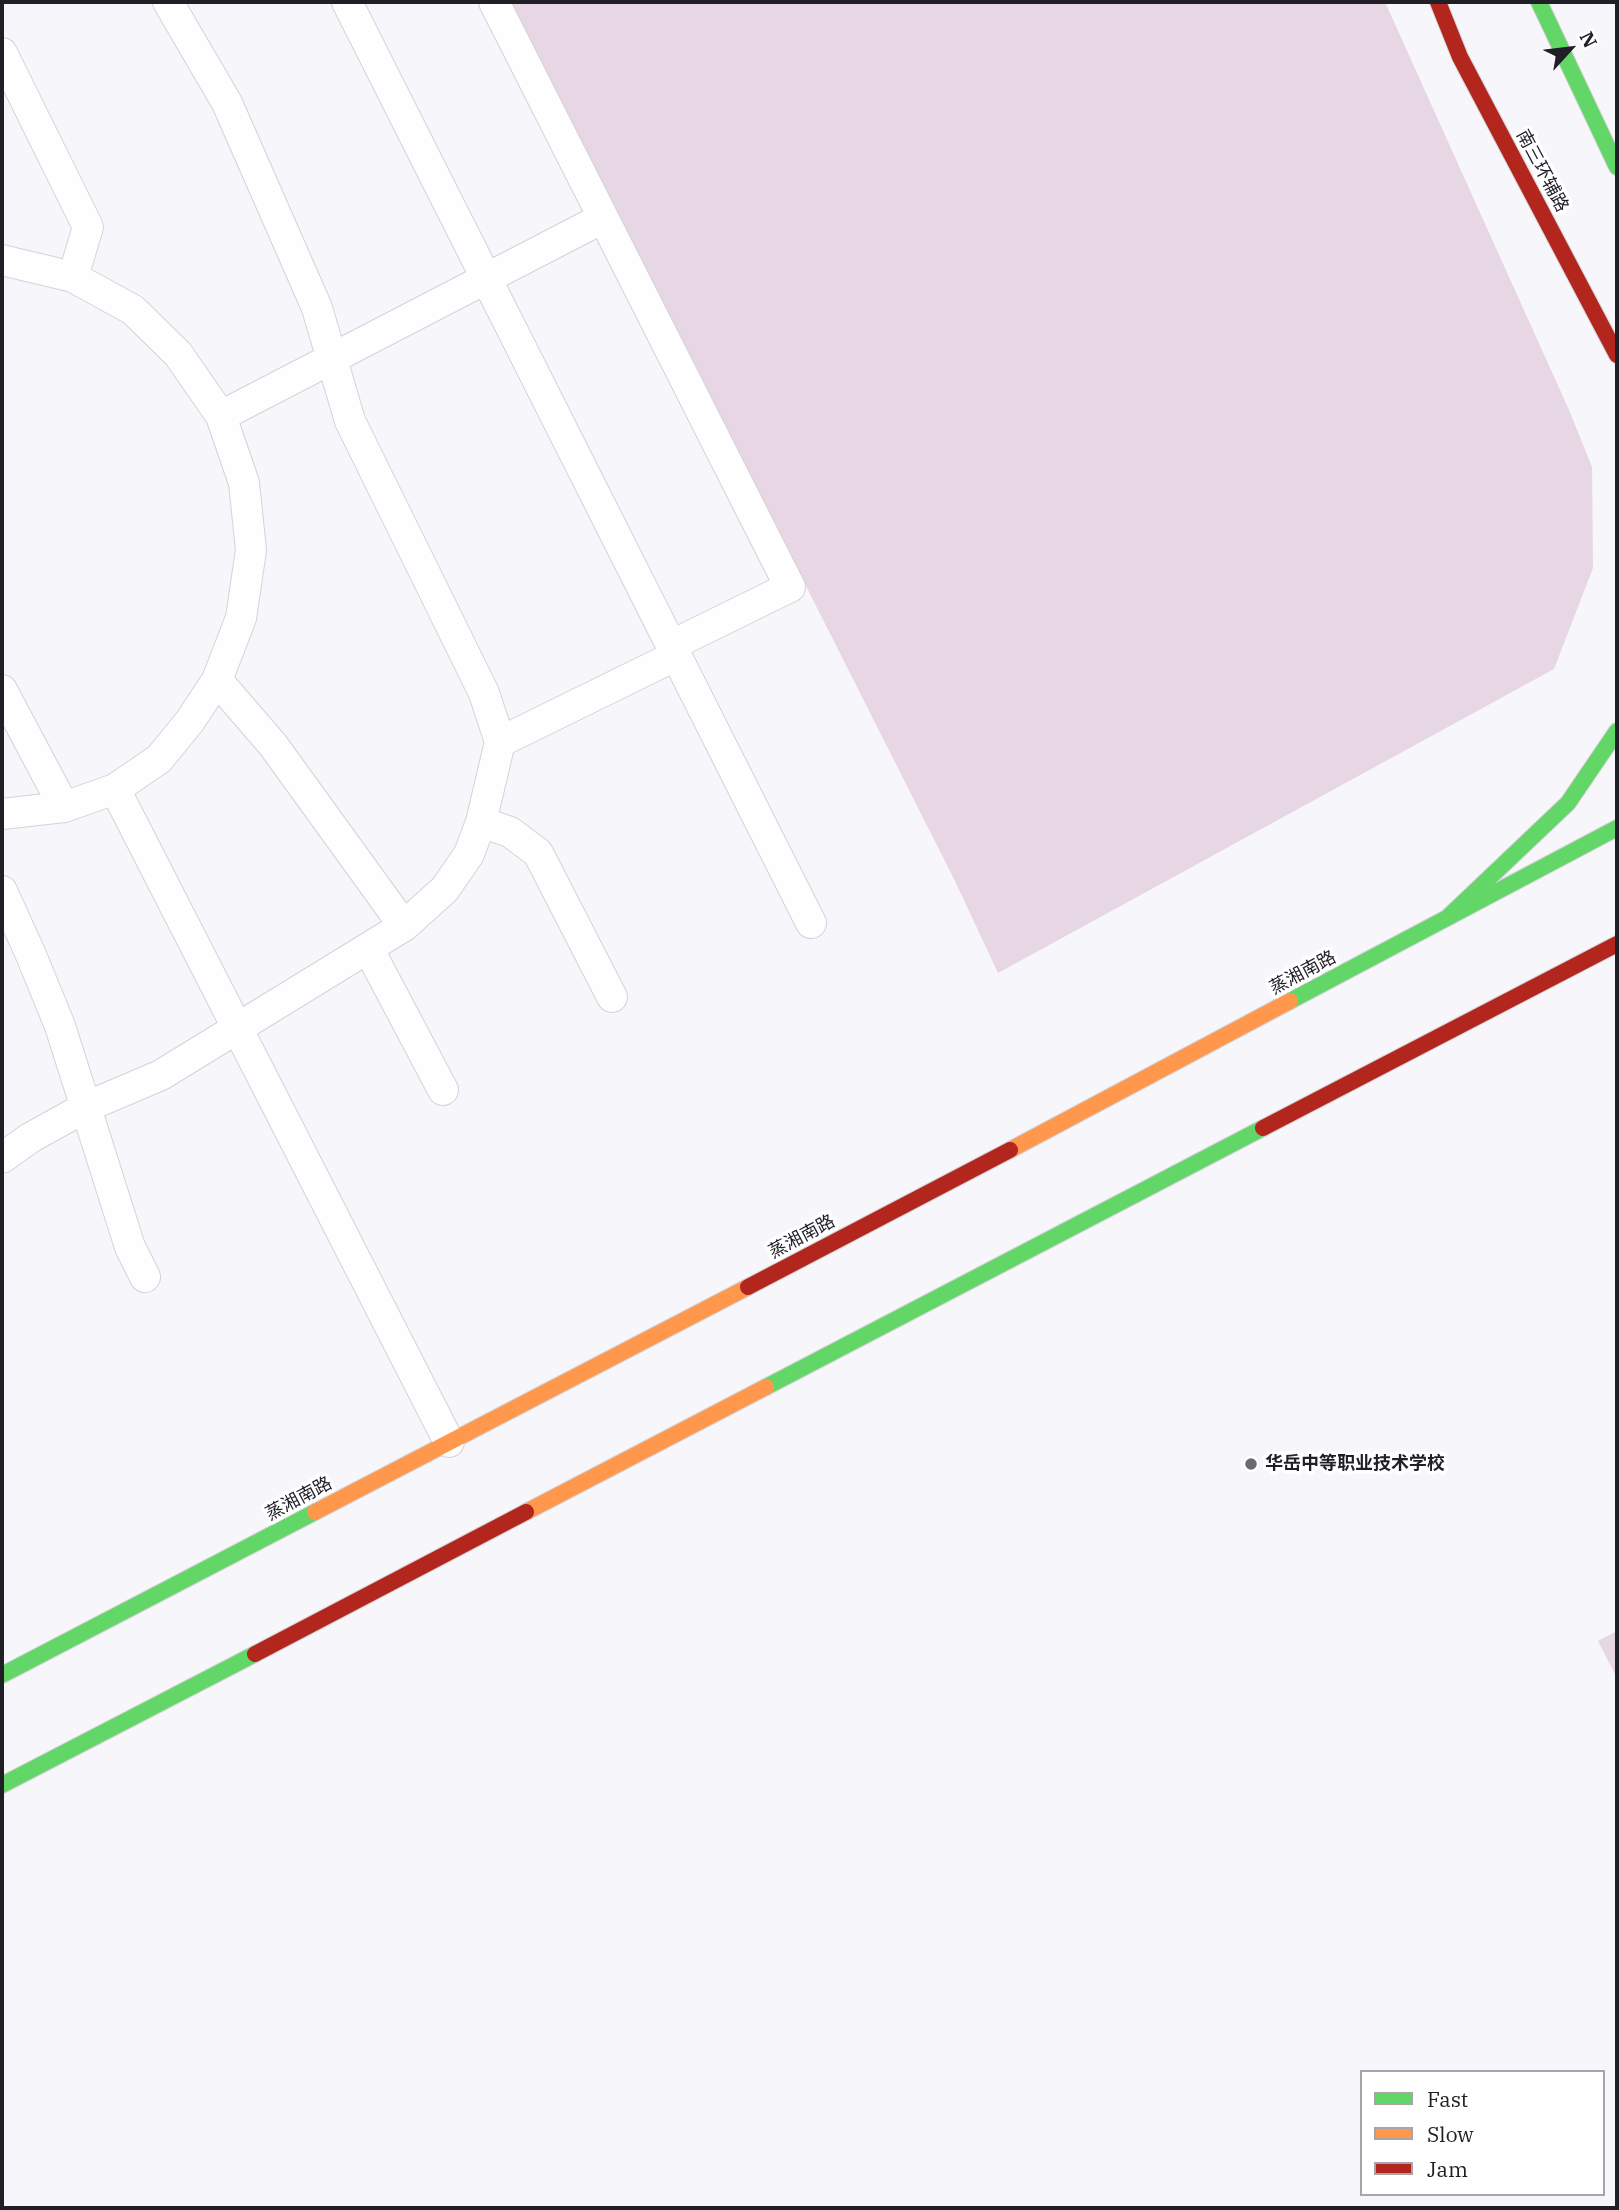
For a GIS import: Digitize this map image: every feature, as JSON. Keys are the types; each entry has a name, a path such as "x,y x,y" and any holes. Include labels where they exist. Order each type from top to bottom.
{"main road":[{"name":"南三环辅路","path":"1438,2 1461,57 1617,355"},
{"path":"1539,2 1617,167"},
{"path":"1447,918 1568,803 1617,731"},
{"name":"蒸湘南路","path":"2,1675 957,1178 1617,828"},
{"path":"2,1785 1617,944"},
{"path":"1507,1002 1593,976"}],"street":[{"path":"2,1158 30,1138 86,1107 161,1075 404,926 445,889 469,854 481,822 500,742 484,693 350,421 317,308 227,103 168,2"},
{"path":"347,2 811,923"},
{"path":"494,2 790,587 500,742"},
{"path":"2,53 88,227 73,277"},
{"path":"221,416 604,218"},
{"path":"2,260 73,277 133,310 178,354 221,416 244,483 251,550 241,618 217,680 190,721 159,759 115,789 64,807 2,814"},
{"path":"217,680 273,745 404,926"},
{"path":"2,690 64,807"},
{"path":"115,789 449,1442"},
{"path":"481,822 510,832 538,853 612,997"},
{"path":"2,891 60,1026 130,1247 145,1277"},
{"path":"368,948 443,1090"}],"shaded area":[{"path":"511,2 1385,2 1569,410 1592,467 1593,568 1554,669 998,973 955,881"},
{"path":"1617,1631 1617,1678 1598,1641"}],"traffic: fast":[{"path":"1539,2 1617,167"},
{"path":"1447,918 1568,803 1617,731"},
{"path":"1290,1001 1617,828"},
{"path":"766,1387 1263,1128"},
{"path":"2,1675 315,1512"},
{"path":"2,1785 255,1654"}],"traffic: slow":[{"path":"1010,1150 1290,1001"},
{"path":"315,1512 748,1287"},
{"path":"526,1512 766,1387"}],"traffic: jam":[{"path":"1438,2 1460,57 1617,355"},
{"path":"1263,1128 1617,944"},
{"path":"748,1287 1010,1150"},
{"path":"255,1654 526,1512"}],"place":[{"name":"华岳中等职业技术学校","path":"1251,1464"}]}
